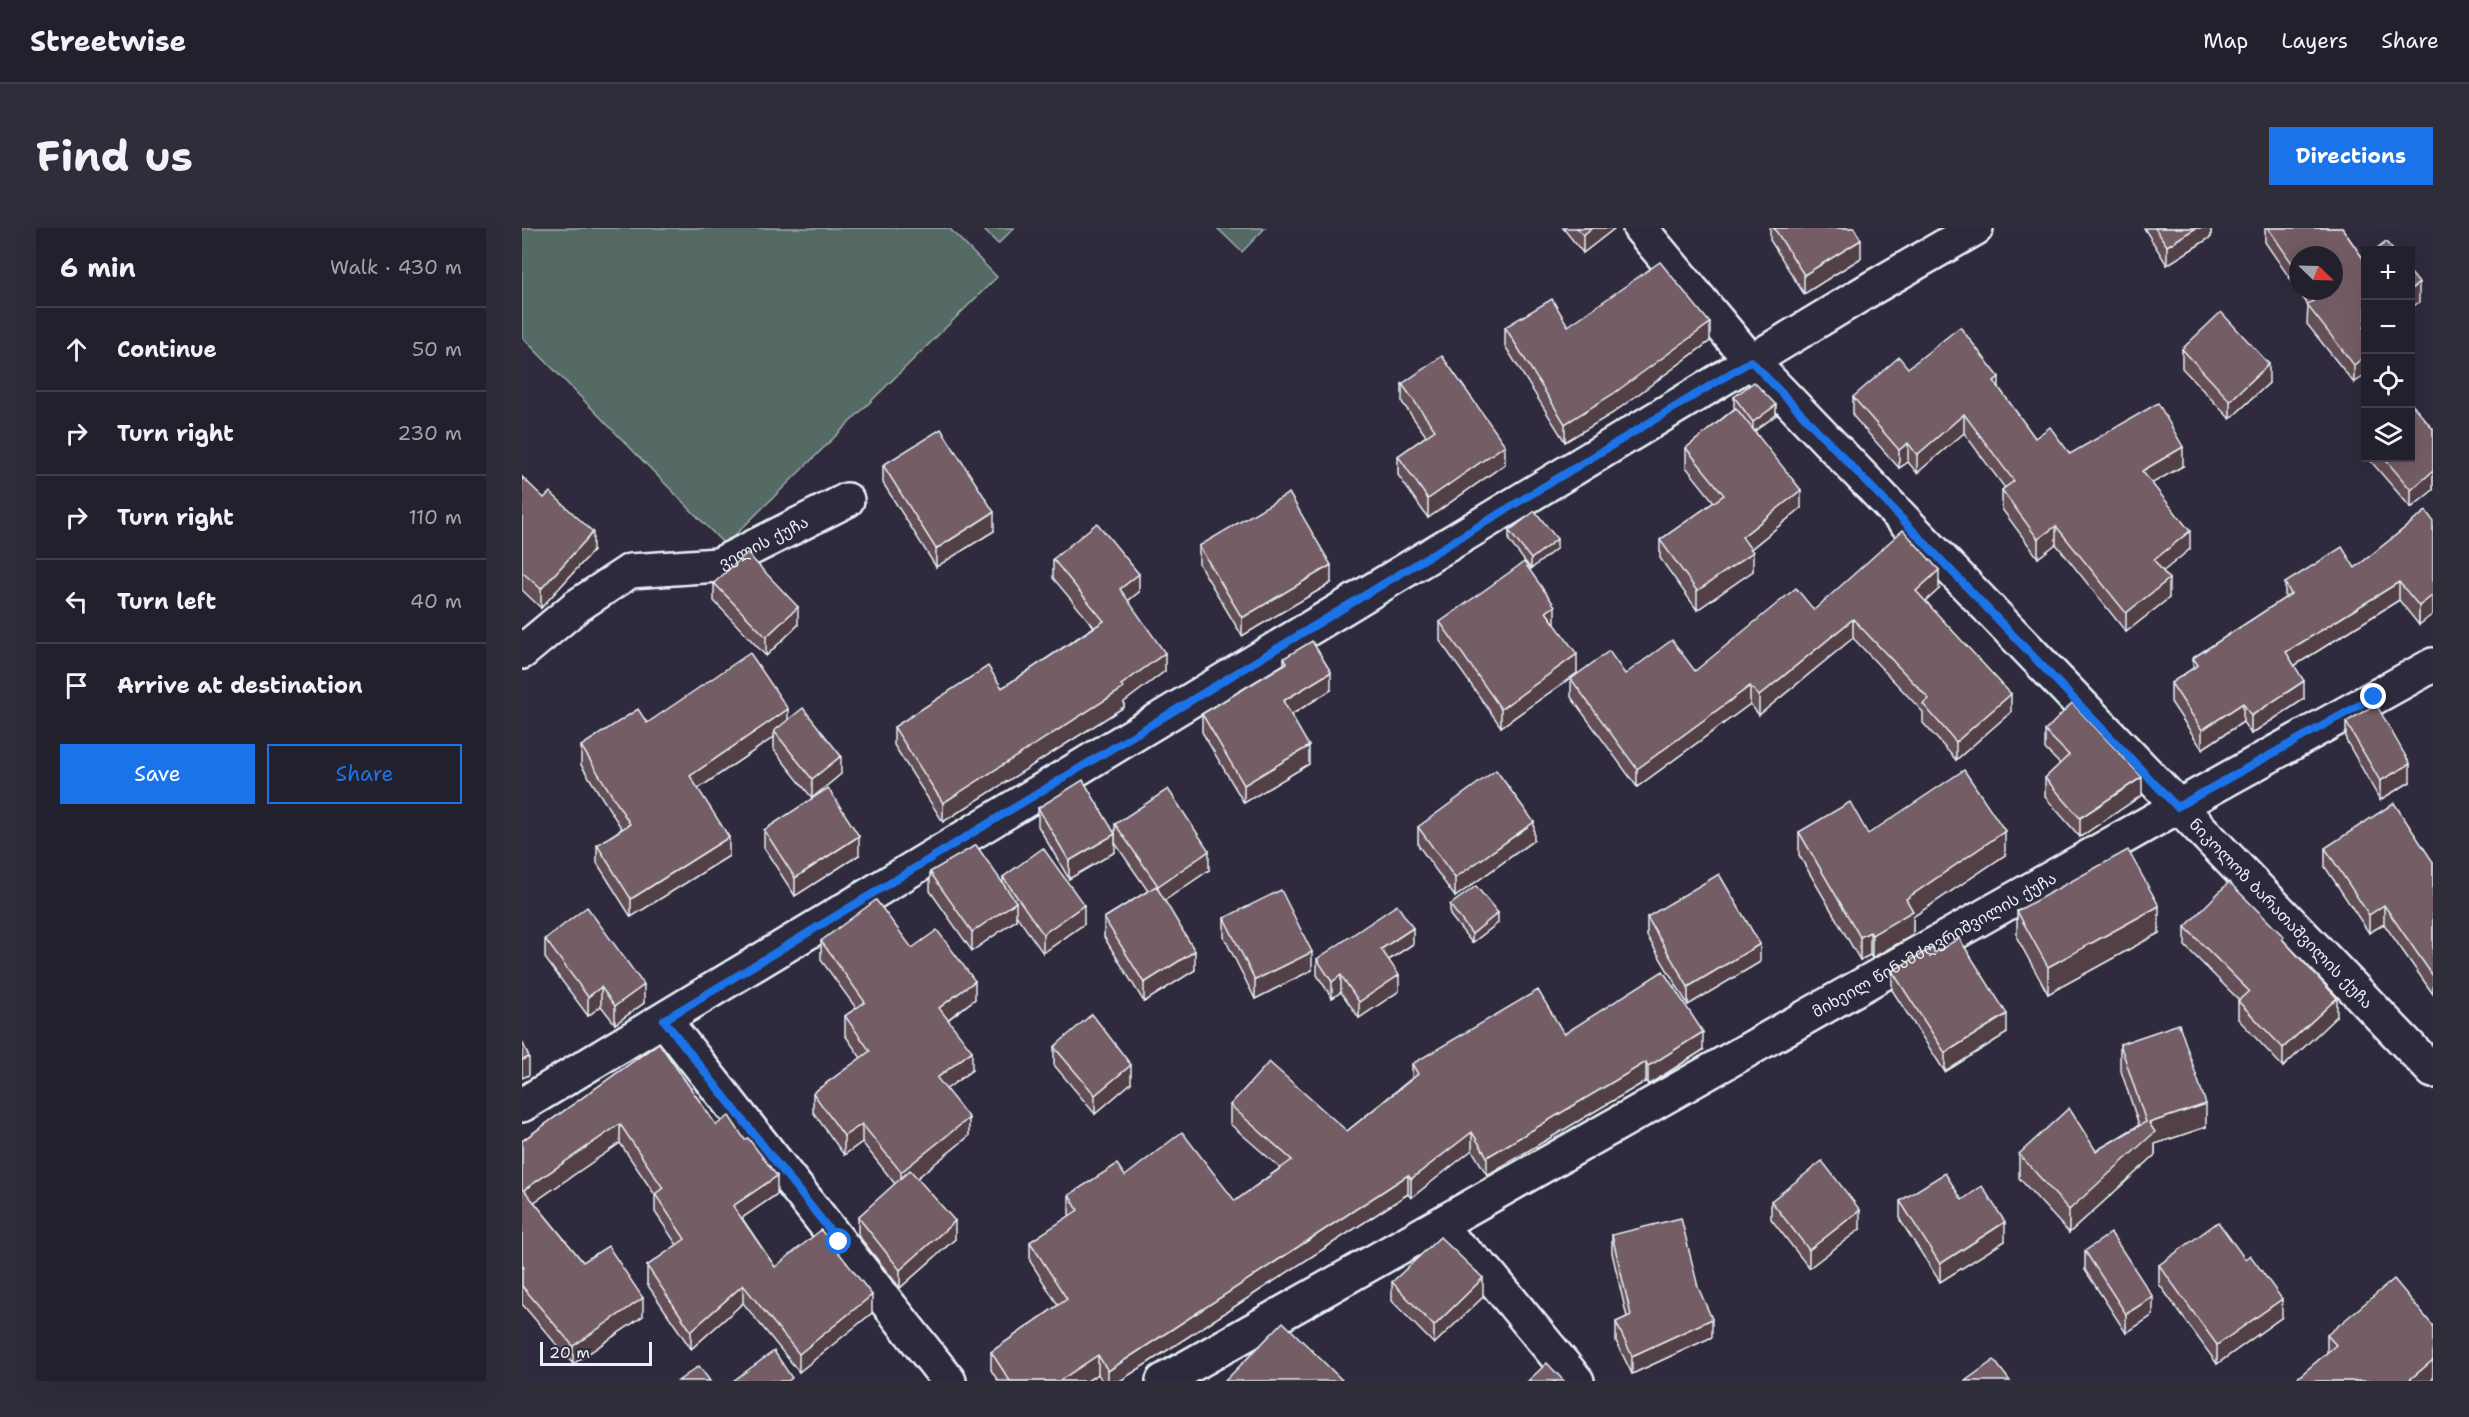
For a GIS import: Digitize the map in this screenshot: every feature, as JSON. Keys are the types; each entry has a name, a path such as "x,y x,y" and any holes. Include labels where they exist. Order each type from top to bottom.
{"street":[{"name":"ნიკოლოზ ბარათაშვილის ქუჩა","path":"1640,228 1751,361 2433,1071"},
{"path":"522,1105 1872,288 1976,228"},
{"name":"ველის ქუჩა","path":"522,652 576,606 630,571 718,566 847,500"},
{"name":"მიხეილ წინამძღვრიშვილის ქუჩა","path":"1163,1381 2177,807 2433,665"},
{"path":"664,1020 950,1381"},
{"path":"1436,1227 1487,1272 1577,1381"}],"green space":[{"path":"522,228 949,228 997,277 725,545 522,337"},
{"path":"982,228 1014,228 998,244"},
{"path":"1217,228 1265,228 1242,252"}],"building":[{"path":"1577,228 1592,228 1583,235"},
{"path":"1774,228 1854,228 1861,240 1804,275"},
{"path":"2155,228 2196,228 2167,246"},
{"path":"2268,228 2342,228 2361,256 2361,359 2354,365 2307,305 2314,300 2343,300 2343,246 2289,246 2289,259"},
{"path":"1660,262 1710,323 1613,394 1565,424 1505,327 1552,299 1568,326"},
{"path":"2221,312 2269,364 2230,401 2182,349"},
{"path":"1960,327 1999,377 1994,381 2035,438 2050,427 2070,454 2158,403 2183,447 2142,471 2190,531 2154,560 2169,579 2126,613 2056,526 2038,539 2002,490 2014,481 1964,414 1917,455 1908,443 1899,450 1853,397 1899,357 1908,368"},
{"path":"1442,356 1505,445 1428,499 1398,456 1435,430 1402,384"},
{"path":"1754,382 1776,405 1753,422 1734,397"},
{"path":"1736,408 1801,490 1742,537 1753,552 1697,591 1660,540 1724,495 1686,448"},
{"path":"2415,408 2433,429 2433,471 2411,490 2387,462 2415,462"},
{"path":"941,429 994,512 936,549 883,465"},
{"path":"522,477 544,498 550,492 593,532 541,589 522,572"},
{"path":"1289,493 1331,565 1242,618 1199,546"},
{"path":"1535,511 1557,539 1531,559 1509,531"},
{"path":"2426,511 2433,521 2433,595 2419,606 2399,582 2286,652 2304,681 2251,716 2243,703 2202,730 2171,683 2198,665 2193,658 2291,594 2285,583 2342,547 2355,568"},
{"path":"1097,523 1139,574 1120,589 1165,653 1121,685 1124,688 943,803 894,727 988,666 1002,688 1104,621 1053,559"},
{"path":"1903,530 1939,570 1916,591 2011,694 1956,742 1923,704 1929,699 1853,619 1759,696 1750,686 1637,769 1571,679 1609,651 1625,674 1672,640 1695,671 1796,588 1814,610"},
{"path":"747,553 798,607 766,637 714,583"},
{"path":"1524,562 1555,606 1546,612 1577,654 1501,709 1440,622"},
{"path":"1312,641 1331,672 1283,701 1309,746 1244,785 1202,714 1287,663 1284,658"},
{"path":"750,653 788,709 690,776 729,837 631,899 597,845 630,824 581,746 638,709 647,723"},
{"path":"2072,703 2142,777 2080,818 2045,778 2069,755 2045,731"},
{"path":"2376,704 2410,764 2380,781 2346,722"},
{"path":"803,708 841,756 812,779 774,731"},
{"path":"1496,770 1534,822 1455,878 1418,827"},
{"path":"1964,770 2005,831 1906,899 1913,911 1872,935 1870,932 1860,937 1799,832 1850,802 1868,834"},
{"path":"1083,780 1115,834 1069,861 1038,808"},
{"path":"828,788 859,836 795,878 764,830"},
{"path":"1168,789 1209,851 1158,886 1115,824"},
{"path":"2394,803 2433,862 2433,976 2384,905 2369,915 2325,848"},
{"path":"976,845 1016,902 972,932 930,872"},
{"path":"1043,848 1084,905 1043,934 1003,877"},
{"path":"2128,850 2159,906 2048,967 2017,911"},
{"path":"1719,874 1760,944 1688,987 1647,917"},
{"path":"2229,882 2284,937 2282,939 2337,998 2283,1048 2238,1001 2249,991 2185,927"},
{"path":"1156,886 1195,951 1144,983 1104,918"},
{"path":"1476,886 1498,913 1472,934 1450,905"},
{"path":"1281,890 1312,952 1255,980 1224,918"},
{"path":"876,900 912,948 937,930 975,981 939,1008 972,1051 937,1078 969,1118 901,1172 862,1124 844,1136 813,1093 870,1051 845,1016 865,1002 821,941"},
{"path":"1397,905 1413,928 1381,949 1399,975 1359,1002 1341,975 1332,982 1317,959"},
{"path":"587,907 644,985 615,1006 601,987 588,997 545,939"},
{"path":"1959,938 2007,1014 1945,1053 1892,971 1932,948 1935,953"},
{"path":"1663,971 1703,1032 1654,1063 1648,1066 1646,1062 1487,1157 1472,1132 1411,1179 1408,1175 1108,1371 1098,1355 1059,1381 1010,1381 991,1352 1067,1299 1030,1242 1078,1210 1069,1195 1117,1164 1125,1176 1182,1132 1235,1201 1292,1160 1230,1105 1269,1062 1347,1131 1418,1074 1412,1064 1538,990 1564,1034"},
{"path":"1092,1014 1131,1065 1095,1095 1054,1047"},
{"path":"2179,1024 2206,1104 2149,1123 2155,1132 2069,1210 2019,1154 2069,1108 2096,1151 2146,1122 2120,1044"},
{"path":"522,1041 529,1057 522,1060"},
{"path":"659,1043 716,1125 729,1116 745,1140 748,1138 777,1176 733,1206 775,1267 821,1230 872,1295 799,1354 743,1285 691,1331 647,1266 685,1239 655,1194 663,1188 620,1124 524,1190 583,1262 608,1246 643,1298 573,1346 522,1286 524,1268 522,1265 522,1141"},
{"path":"1822,1161 1860,1210 1809,1250 1771,1201"},
{"path":"910,1170 955,1221 900,1270 858,1217"},
{"path":"1945,1173 1962,1200 1982,1186 2005,1222 1940,1264 1900,1201"},
{"path":"1681,1218 1698,1287 1712,1319 1632,1356 1616,1322 1631,1315 1612,1235"},
{"path":"2218,1222 2245,1259 2250,1255 2282,1299 2217,1345 2159,1265"},
{"path":"2111,1233 2153,1297 2126,1314 2085,1251"},
{"path":"1440,1237 1483,1278 1434,1326 1392,1282"},
{"path":"2394,1279 2433,1326 2433,1360 2408,1381 2294,1381 2336,1345 2327,1335"},
{"path":"1283,1322 1343,1381 1225,1381"},
{"path":"774,1351 792,1378 788,1381 733,1381"},
{"path":"1994,1360 2010,1381 1965,1381"},
{"path":"1547,1363 1564,1381 1528,1381"},
{"path":"699,1366 710,1381 678,1381"}],"route":[{"path":"839,1242 664,1020 1751,361 2177,807 2374,697"}]}
